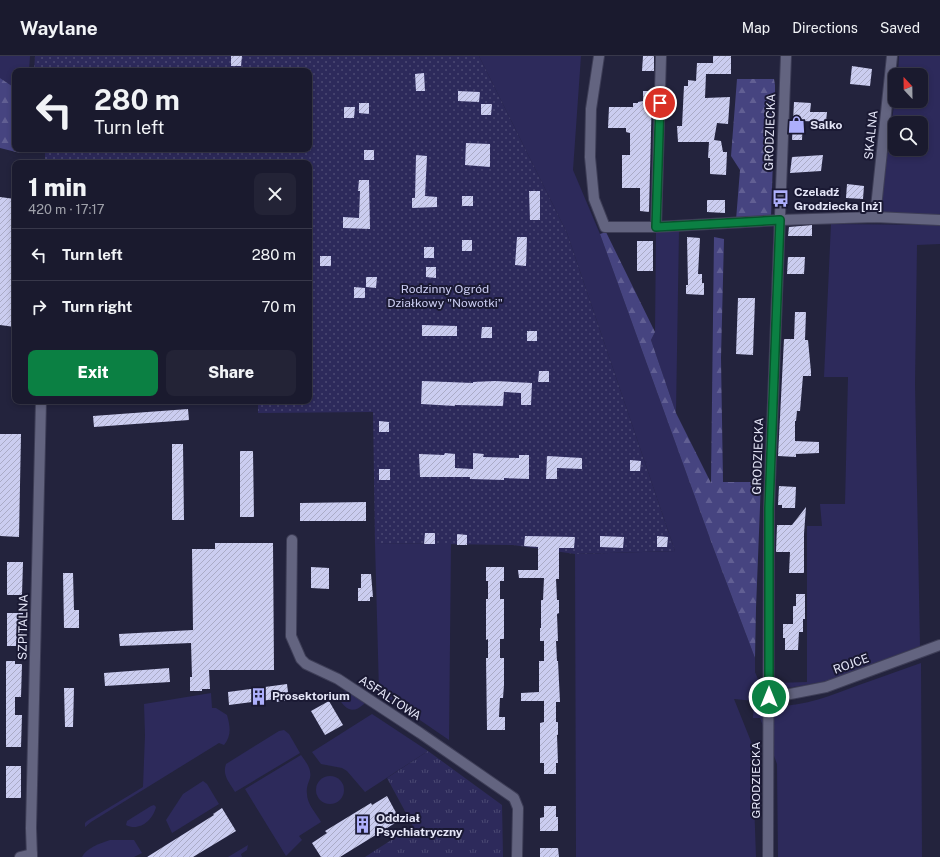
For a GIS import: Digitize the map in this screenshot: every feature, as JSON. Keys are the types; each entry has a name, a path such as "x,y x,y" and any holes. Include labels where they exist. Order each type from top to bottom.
{"street":[{"path":"599,56 592,110 590,157 594,199 605,227 656,227 780,220 875,218 940,220"},
{"path":"656,227 661,56"},
{"name":"GRODZIECKA","path":"768,857 769,508 786,56"},
{"name":"SKALNA","path":"875,218 892,56"},
{"name":"SZPITALNA","path":"20,857 32,855 31,828 41,404"},
{"name":"ASFALTOWA","path":"292,540 292,636 301,659 306,664 338,679 514,798 518,808 517,857"},
{"name":"ROJCE","path":"769,697 826,688 940,645"}],"green space":[{"path":"0,56 30,56 29,68 12,68 12,86 0,78"},
{"name":"Rodzinny Ogród Działkowy \"Nowotki\"","path":"35,56 479,56 567,233 675,551 575,554 513,545 375,543 373,412 258,413 258,404 312,404 312,160 45,160 45,152 312,152 312,68 34,68"},
{"path":"479,56 581,56 573,170 600,234 713,547 755,658 755,672 769,706 792,705 815,700 921,663 922,857 778,857 777,764 760,718 753,718 754,701 734,699 752,744 756,857 576,857 575,554 675,551 567,233"},
{"path":"899,56 940,56 940,216 879,214 888,149 888,156 928,156 928,116 893,116 894,108 928,108 928,68 898,68"},
{"path":"0,78 12,86 12,151 0,148"},
{"path":"737,79 774,79 775,115 772,137 773,160 771,217 736,220 740,170 731,156"},
{"path":"831,224 940,225 940,244 917,245 915,384 920,646 827,681 777,690 775,683 807,682 807,526 822,526 820,504 845,504 848,377 824,377"},
{"path":"679,230 676,413 651,340 655,332 656,232"},
{"path":"606,232 655,332 651,340 676,413 711,483 714,237 724,239 721,358 723,482 761,482 755,658 713,547 600,234"},
{"path":"375,543 451,544 449,740 379,692"},
{"path":"347,691 364,701 364,704 352,710 343,705 338,697 343,692"},
{"path":"211,693 212,708 216,708 227,715 228,719 229,734 224,745 219,743 85,827 85,823 87,821 143,787 145,735 144,704"},
{"path":"372,714 428,751 365,792 347,771 342,768 321,764 312,752"},
{"path":"284,730 289,734 300,753 235,792 228,782 225,772 226,764 279,731"},
{"path":"428,751 502,805 503,857 365,857 413,826 387,778"},
{"path":"301,755 310,772 310,778 307,786 307,798 321,822 299,836 302,840 286,856 245,789"},
{"path":"330,776 340,780 344,790 340,800 330,804 320,800 316,790 320,780"},
{"path":"203,781 207,784 219,804 172,833 166,820 183,794"},
{"path":"154,805 156,807 154,812 145,824 136,827 126,825 127,821"},
{"path":"110,840 134,840 142,853 134,857 82,857 90,848"},
{"path":"248,845 247,850 241,854 242,857 228,857"}],"building":[{"path":"231,56 242,56 241,66 231,66"},
{"path":"643,56 654,56 654,71 642,71"},
{"path":"713,56 731,56 731,74 706,74 705,98 730,97 728,124 717,123 714,140 721,141 723,152 727,152 726,175 710,174 710,158 708,158 709,142 678,142 677,126 682,126 684,86 688,86 688,80 696,81 697,63 713,63"},
{"path":"852,66 872,69 870,86 850,84"},
{"path":"424,73 425,91 416,91 415,74"},
{"path":"458,91 480,92 479,102 458,101"},
{"path":"643,91 652,91 649,212 640,211 640,188 622,188 622,155 630,155 630,133 626,132 626,128 608,128 609,107 633,107 633,103 643,101"},
{"path":"794,102 811,103 810,112 827,112 826,122 803,121 802,140 792,140"},
{"path":"359,103 369,103 369,114 359,113"},
{"path":"481,104 492,104 491,115 481,115"},
{"path":"344,107 355,107 354,118 344,118"},
{"path":"466,143 490,144 490,167 465,165"},
{"path":"364,150 374,150 374,160 364,160"},
{"path":"416,155 427,156 425,196 437,197 437,207 412,208 412,198 415,198"},
{"path":"823,155 821,171 790,173 792,157"},
{"path":"359,180 369,180 370,229 343,228 343,217 359,218"},
{"path":"847,184 864,186 863,199 846,198"},
{"path":"529,191 540,191 540,220 530,220"},
{"path":"462,196 473,196 473,206 462,206"},
{"path":"0,197 12,199 12,327 0,325"},
{"path":"707,200 725,200 725,213 707,212"},
{"path":"812,225 812,236 788,236 789,227"},
{"path":"517,237 527,237 526,266 515,265"},
{"path":"687,237 700,238 698,274 702,274 704,295 686,294 686,285 688,285"},
{"path":"462,240 472,240 472,251 462,251"},
{"path":"637,241 653,241 653,271 637,271"},
{"path":"424,247 434,247 434,258 424,258"},
{"path":"320,256 331,256 331,266 320,266"},
{"path":"788,257 805,257 804,274 787,274"},
{"path":"426,267 436,267 436,278 426,277"},
{"path":"366,277 377,277 376,288 366,287"},
{"path":"354,287 365,288 365,298 354,298"},
{"path":"738,298 755,298 753,355 736,354"},
{"path":"795,312 806,312 805,340 808,340 811,376 803,376 800,411 797,411 795,421 795,441 819,442 819,453 796,454 796,457 778,456 784,339 794,339"},
{"path":"422,325 457,326 457,336 422,336"},
{"path":"482,327 492,327 492,338 481,338"},
{"path":"527,331 537,331 537,341 527,341"},
{"path":"539,371 549,371 549,382 538,382"},
{"path":"422,381 473,383 495,381 532,383 531,405 521,405 521,393 504,392 503,406 421,404"},
{"path":"188,409 189,420 94,427 93,416"},
{"path":"379,421 389,422 389,432 379,432"},
{"path":"0,434 21,434 19,537 0,536"},
{"path":"172,444 183,444 184,520 172,520"},
{"path":"240,451 253,451 254,517 240,517"},
{"path":"445,453 455,454 455,468 473,469 473,453 484,454 483,457 519,458 519,455 529,455 529,479 504,478 504,480 470,479 470,477 420,477 419,454 444,455"},
{"path":"547,456 582,458 582,469 557,468 557,479 546,479"},
{"path":"630,460 641,461 640,471 630,471"},
{"path":"379,469 390,469 390,480 379,480"},
{"path":"779,486 796,487 795,508 782,508 782,505 778,505"},
{"path":"366,502 366,521 300,521 300,503"},
{"path":"806,507 804,573 789,573 790,552 776,552 777,525 792,525"},
{"path":"425,533 435,533 435,544 424,544"},
{"path":"457,534 467,535 467,545 457,545"},
{"path":"525,536 575,537 574,548 559,548 559,579 556,579 557,600 559,600 559,613 557,614 558,641 556,641 560,702 556,702 556,722 558,722 558,763 556,763 556,774 544,774 544,763 540,763 540,723 544,722 544,701 521,701 521,693 539,692 539,661 544,661 544,641 540,641 540,628 541,600 543,600 544,578 519,578 518,570 538,570 538,547 524,546"},
{"path":"600,536 624,537 623,548 600,547"},
{"path":"657,536 668,537 667,547 657,547"},
{"path":"215,543 273,543 274,670 209,670 210,689 190,691 190,677 192,677 191,643 120,646 119,634 193,630 192,549 215,549"},
{"path":"7,562 23,562 22,595 7,595"},
{"path":"311,567 329,568 329,589 311,588"},
{"path":"486,567 504,567 504,581 500,581 500,599 504,599 504,639 500,639 500,658 504,658 504,685 503,698 500,698 499,717 505,717 505,730 487,730 486,658 488,658 488,639 486,640 486,599 488,599 488,581 486,581"},
{"path":"63,573 73,573 74,610 79,610 79,628 64,628"},
{"path":"361,574 371,574 373,597 370,597 370,601 358,601 358,588 361,588"},
{"path":"796,594 805,594 805,619 803,619 803,632 799,632 798,650 785,650 783,624 793,624 793,606 796,606"},
{"path":"7,613 23,613 22,646 7,646"},
{"path":"6,661 15,661 15,664 22,664 21,697 15,697 15,715 22,715 21,747 6,747"},
{"path":"169,668 170,682 105,686 104,673"},
{"name":"Prosektorium","path":"287,684 289,700 277,702 276,699 229,705 228,692"},
{"path":"64,688 74,688 73,727 65,727"},
{"path":"329,701 343,725 325,735 311,711"},
{"path":"6,766 21,766 21,798 6,798"},
{"name":"Oddział Psychiatryczny","path":"387,796 400,820 340,857 321,857 312,843 327,833 325,831 371,803 372,805"},
{"path":"544,806 556,806 558,831 540,831 540,818 544,817"},
{"path":"222,808 236,831 193,857 147,857 214,815 213,814"},
{"path":"540,848 558,848 559,857 540,857"}],"place":[{"name":"Salko","path":"797,125"},
{"name":"Czeladź Grodziecka [nż]","path":"781,199"},
{"name":"Prosektorium","path":"259,696"},
{"name":"Oddział Psychiatryczny","path":"363,825"}],"route":[{"path":"660,103 656,227 780,220 769,508 769,697"}]}
